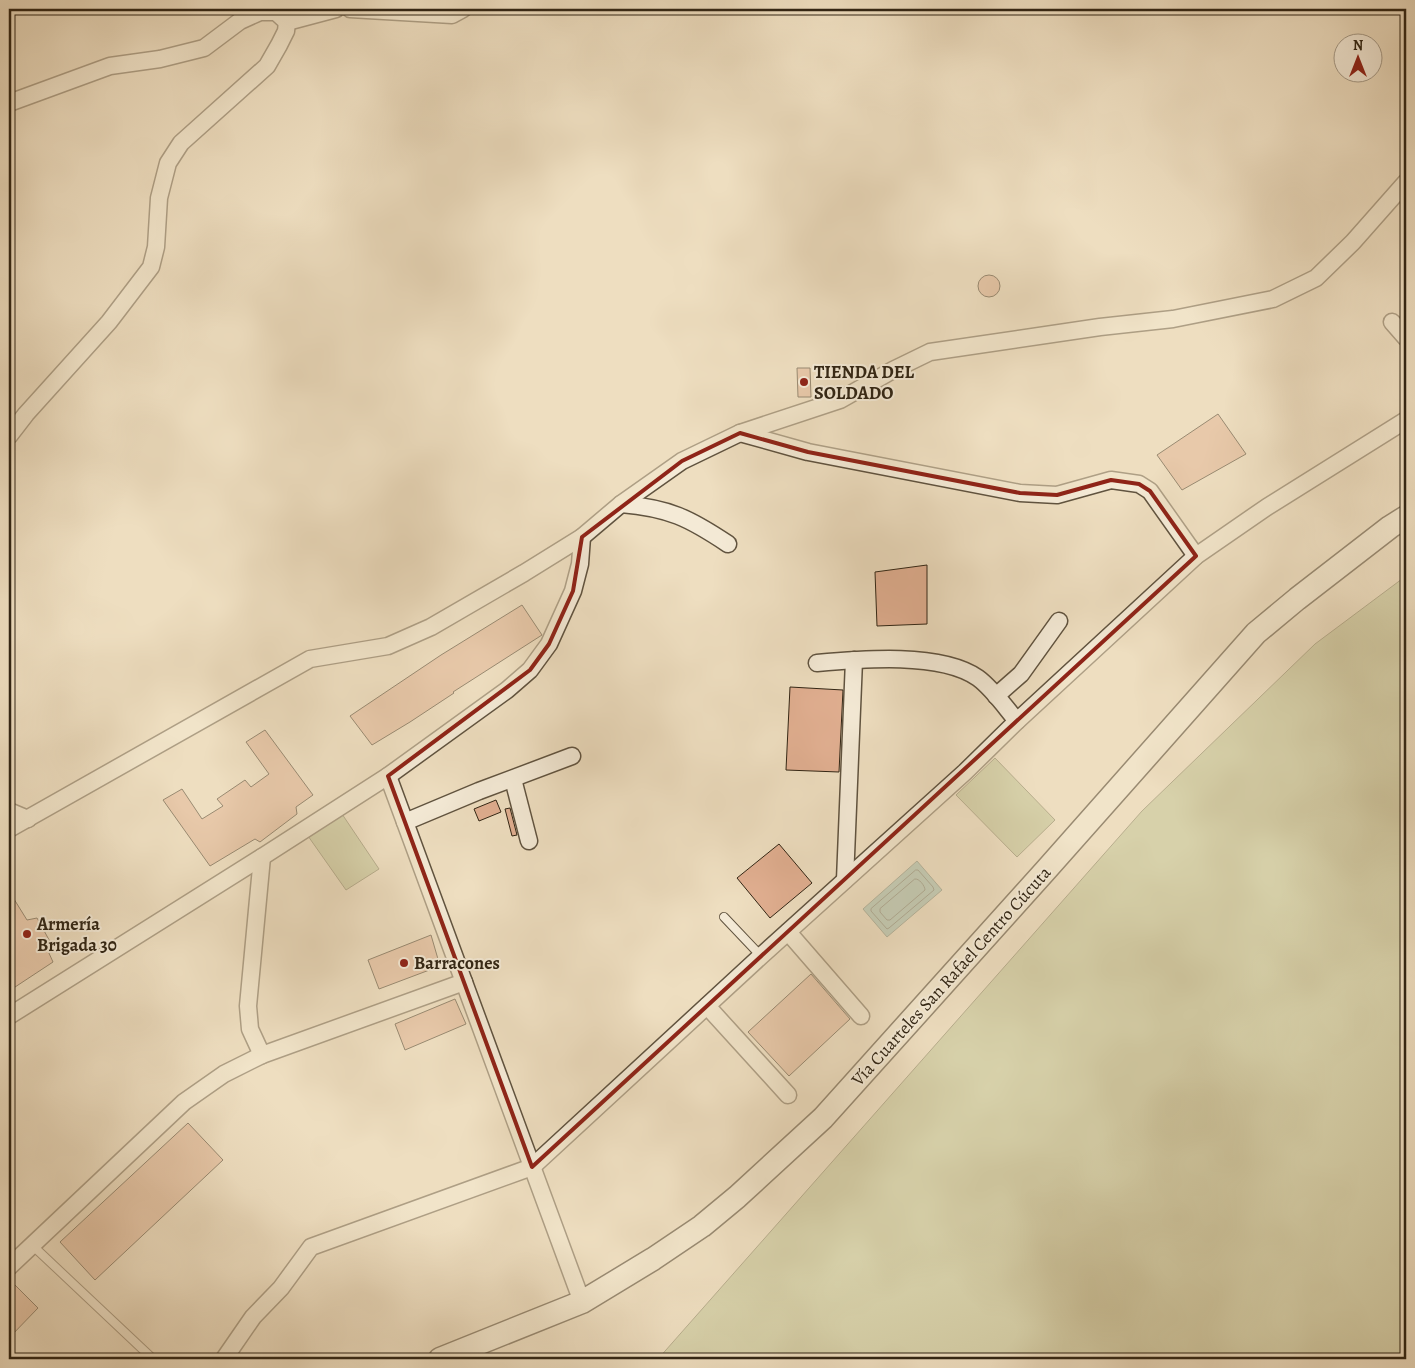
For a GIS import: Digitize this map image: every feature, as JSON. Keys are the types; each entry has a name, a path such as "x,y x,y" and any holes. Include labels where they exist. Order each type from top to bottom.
{"main road":[{"name":"Vía Cuarteles San Rafael Centro Cúcuta","path":"440,1359 582,1302 653,1259 702,1226 776,1162 823,1118 1256,633 1374,539 1406,518"}],"street":[{"path":"287,22 336,9"},
{"path":"350,9 452,15 463,9"},
{"path":"9,103 110,66 160,60 204,48 240,21 260,12 276,12 287,22"},
{"path":"9,436 26,414 109,322 151,267 156,247 159,198 168,162 180,143 267,66 280,46 286,31 287,22"},
{"path":"9,829 310,660 388,646 431,627 582,537 621,504 682,461 740,434 840,400 893,370 930,352 1100,326 1173,318 1273,299 1316,278 1353,242 1406,182"},
{"path":"1392,322 1406,338"},
{"path":"224,1359 253,1317 281,1288 311,1247 532,1167 964,772 1196,556 1267,507 1406,420"},
{"path":"740,434 817,454 1020,493 1056,495 1111,480 1139,484 1150,490 1196,556"},
{"path":"621,504 648,506 674,513 698,524 728,544"},
{"path":"9,1016 388,776 507,690 530,670 549,644 573,591 580,564 582,537"},
{"path":"996,696 1022,674 1058,621"},
{"path":"818,663 854,660 929,661 961,668 980,679 1017,721"},
{"path":"845,880 854,660"},
{"path":"405,822 512,778 572,756"},
{"path":"388,776 582,1302"},
{"path":"512,778 529,840"},
{"path":"9,811 28,819"},
{"path":"262,857 248,1006 250,1029 262,1055"},
{"path":"788,932 861,1016"},
{"path":"9,1267 184,1102 224,1074 262,1055 464,982"},
{"path":"707,1006 788,1096"}],"lane":[{"path":"724,917 761,956"},
{"path":"32,1245 153,1359"}],"highlighted area":[{"path":"740,433 808,452 1020,493 1057,495 1111,480 1139,484 1150,491 1196,556 532,1167 388,776 530,670 549,644 573,591 582,537 682,461"}],"green space":[{"path":"1406,576 1406,1359 658,1359 1142,811 1315,644"},
{"path":"995,758 1055,820 1017,857 956,795"},
{"path":"342,814 379,869 346,890 308,836"}],"water":[{"path":"917,861 942,890 887,937 863,909"}],"building":[{"path":"985,275 993,275 1000,282 1000,290 993,297 985,297 978,290 978,282"},
{"name":"TIENDA DEL SOLDADO","path":"797,368 810,368 811,397 798,397"},
{"path":"1218,414 1246,454 1182,490 1157,455"},
{"path":"927,565 927,624 877,626 875,572"},
{"path":"522,605 542,635 372,745 350,716 441,655"},
{"path":"790,687 843,690 839,772 786,770"},
{"path":"265,730 313,795 296,807 297,814 260,842 255,839 210,866 163,800 182,789 202,819 223,806 217,799 245,780 251,787 269,774 246,742"},
{"path":"496,800 501,812 479,821 474,809"},
{"path":"510,808 517,835 512,836 505,809"},
{"path":"779,844 812,883 770,918 737,878"},
{"name":"Armería Brigada 30","path":"9,891 27,920 37,918 53,947 48,951 53,962 9,991"},
{"name":"Barracones","path":"431,935 440,966 379,989 368,960"},
{"path":"811,974 850,1019 789,1076 748,1032"},
{"path":"455,999 466,1024 405,1050 395,1024"},
{"path":"188,1123 223,1160 95,1280 60,1242"},
{"path":"15,1285 38,1308 9,1338 9,1292"}],"place":[{"name":"TIENDA DEL SOLDADO","path":"804,382"},
{"name":"Armería Brigada 30","path":"27,934"},
{"name":"Barracones","path":"404,963"}]}
